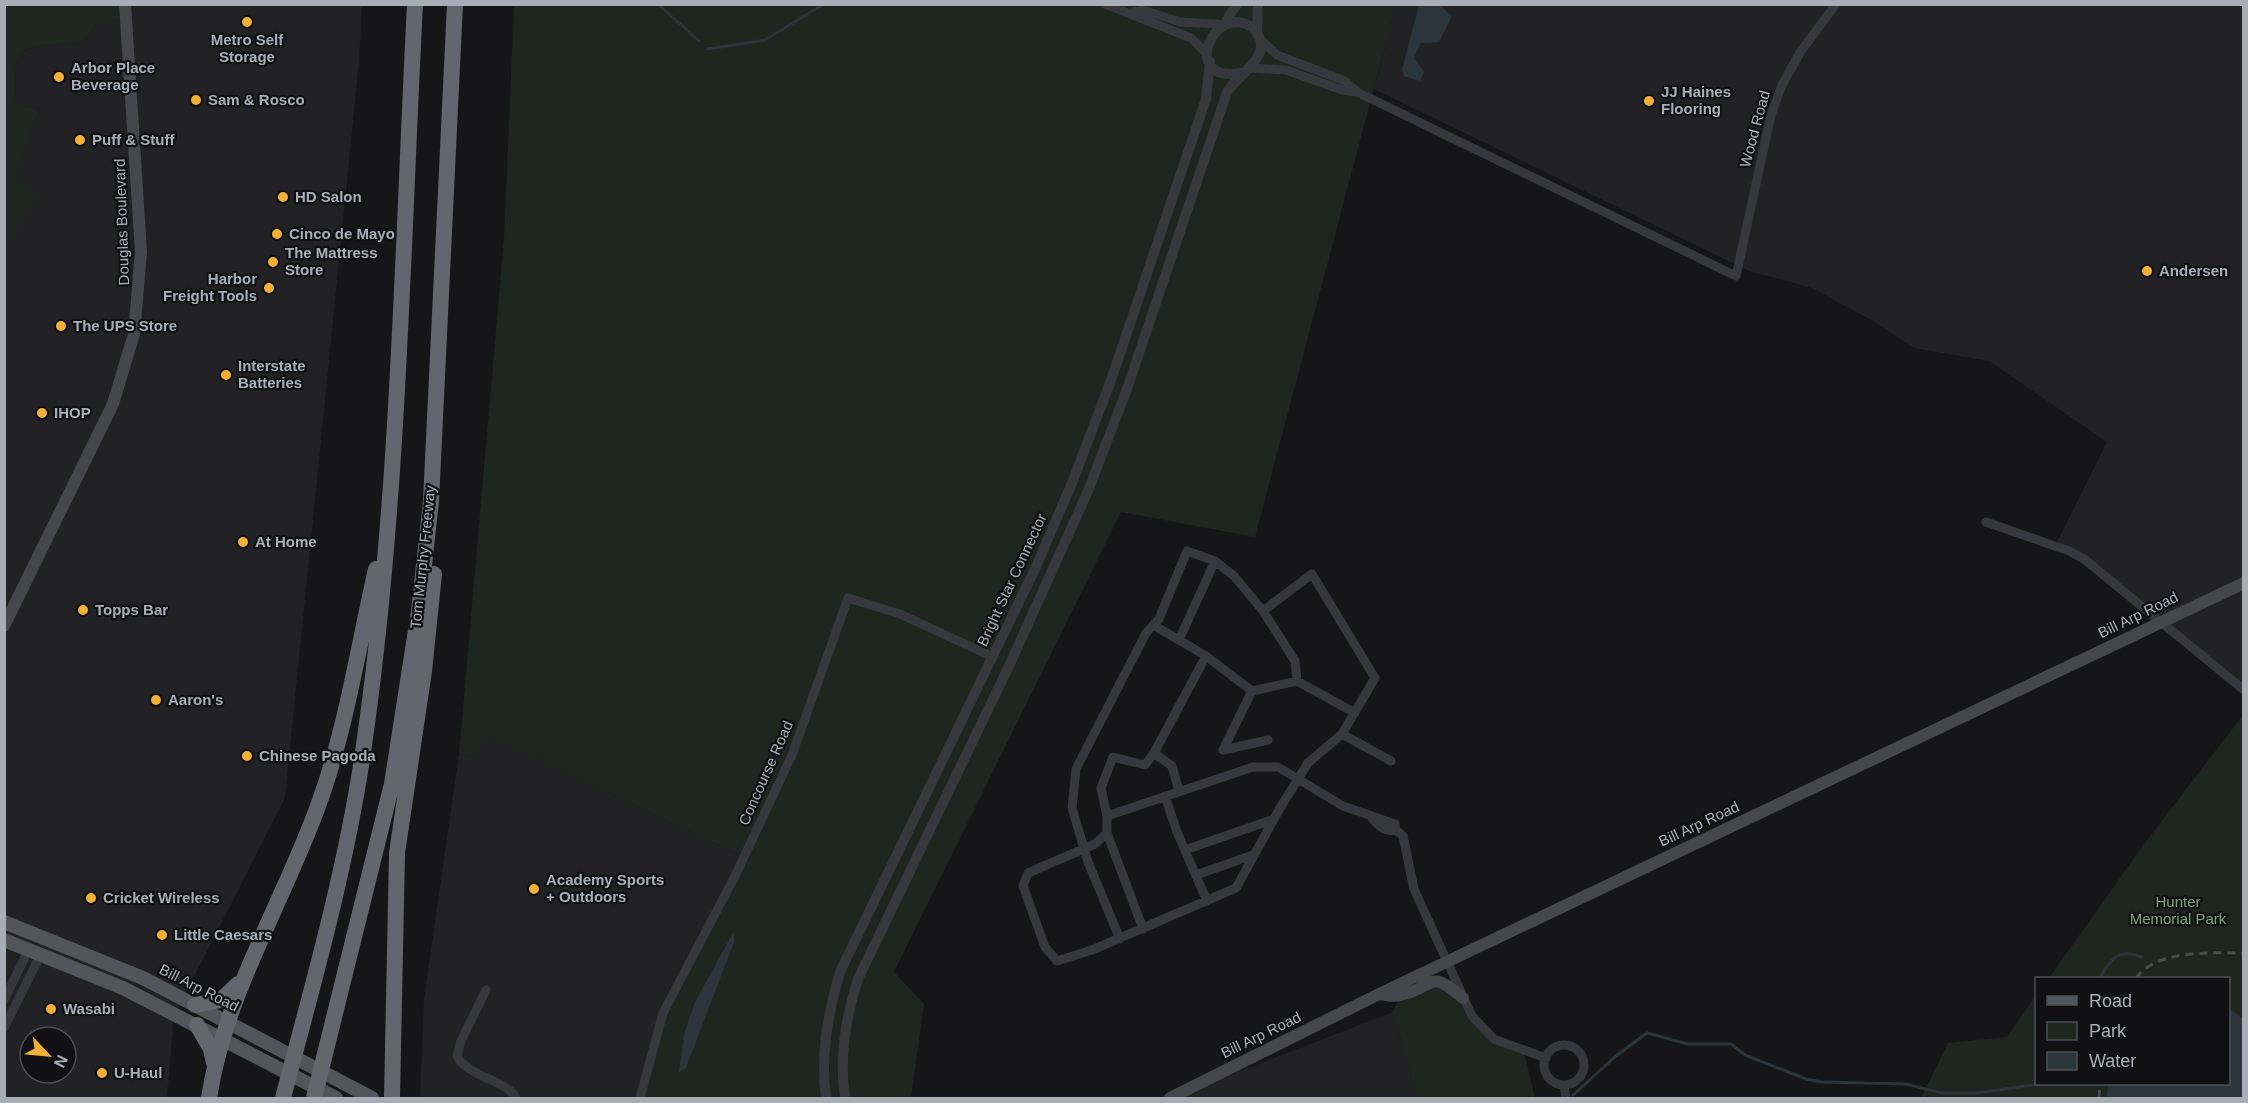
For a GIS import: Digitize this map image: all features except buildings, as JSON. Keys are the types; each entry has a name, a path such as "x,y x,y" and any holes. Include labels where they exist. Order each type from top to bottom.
{"highway":[{"path":"283,1098 336,886 356,793 376,653 388,515 415,4"},
{"name":"Tom Murphy Freeway","path":"314,1098 392,784 418,611 431,501 455,4"},
{"path":"392,1098 397,853 432,598 435,539 431,501"},
{"path":"208,1098 214,1063 242,979 310,827 333,761 388,515"},
{"path":"195,1005 221,1000 242,979"},
{"path":"197,1025 211,1049 214,1063"},
{"path":"378,1098 391,1079"}],"main road":[{"name":"Douglas Boulevard","path":"4,626 113,404 134,334 141,252 125,4"},
{"name":"Bill Arp Road","path":"1170,1098 1379,994 2244,583"},
{"name":"Bill Arp Road","path":"4,922 112,964 227,1021 372,1098"},
{"path":"4,940 106,980 336,1098"},
{"path":"1379,994 1400,996 1435,980 1446,983 1463,998"}],"street":[{"path":"1105,4 1130,13 1141,21 1191,38 1224,73 1286,70 1342,90 1357,92"},
{"path":"1209,58 1208,37 1237,4"},
{"path":"844,1098 841,1071 842,1048 848,1011 858,979 1009,666 1088,491 1127,389 1223,104 1234,80 1246,71 1260,52 1258,4"},
{"name":"Wood Road","path":"1357,92 1736,276 1769,124 1782,85 1801,51 1836,4"},
{"path":"1130,13 1143,10 1187,23 1243,22 1277,55 1345,81 1357,92"},
{"name":"Bright Star Connector","path":"826,1098 822,1072 824,1046 830,1006 840,972 1035,569 1092,432 1206,99 1209,58"},
{"path":"1986,522 2069,551 2244,690"},
{"path":"1120,939 1084,849 1072,808 1077,769 1146,633 1159,619 1187,551 1215,561 1234,576 1263,611 1295,661 1297,681"},
{"path":"1179,640 1215,561"},
{"path":"1107,833 1095,844 1028,873 1023,886 1045,947 1058,961 1120,939 1236,888 1308,763 1342,734 1375,678 1312,574 1263,611"},
{"name":"Concourse Road","path":"640,1098 663,1013 735,876 792,755 848,598 900,614 993,657"},
{"path":"1153,626 1206,656 1252,691 1297,681 1355,713"},
{"path":"1143,929 1107,833 1107,816 1101,788 1113,757 1145,765 1154,753 1206,656"},
{"path":"1252,691 1223,750 1268,740"},
{"path":"1342,734 1391,761"},
{"path":"1154,753 1172,766 1179,791"},
{"path":"1107,816 1253,767 1278,767 1343,806 1372,818 1383,828 1396,830 1404,836 1414,889 1472,1016 1494,1040 1546,1058"},
{"path":"1166,796 1185,850 1207,901"},
{"path":"1185,850 1274,819"},
{"path":"1196,875 1253,855"},
{"path":"4,1000 35,952"},
{"path":"4,1028 35,952"},
{"path":"486,990 461,1041 457,1056 462,1065 503,1087 516,1098"},
{"path":"1557,1045 1578,1049 1584,1066 1572,1083 1564,1085 1549,1078 1545,1070 1546,1058 1557,1045"},
{"path":"1564,1085 1566,1098"}],"shaded area":[{"path":"125,5 362,5 359,61 285,798 174,1016 167,1098 5,1098 4,236 13,240 16,173 40,109 16,105 15,68 23,51 42,45 84,42 99,21"},
{"path":"1396,5 2243,5 2243,689 2084,559 2055,546 2107,442 1989,361 1914,348 1873,321 1812,288 1749,271 1374,89"},
{"path":"487,734 744,857 640,1098 420,1098 424,999 459,754 473,756"},
{"path":"1393,1012 1417,1098 1177,1098 1176,1096"}],"green space":[{"path":"4,5 125,5 126,18 99,21 84,42 42,45 23,51 15,68 16,105 40,109 16,173 39,193 13,240 4,236"},
{"path":"514,5 1396,5 1255,537 1121,512 894,972 924,1004 911,1098 640,1098 663,1013 744,857 488,735 473,756 459,754 504,239"},
{"name":"Hunter Memorial Park","path":"2243,715 2243,1098 1921,1098 1948,1043 2007,1037 2035,996 2035,1085 2230,1085 2230,977 2050,977 2144,844"},
{"path":"1446,983 1494,1039 1524,1052 1535,1098 1417,1098 1393,1012 1400,996"}],"water":[{"path":"1419,5 1440,5 1452,16 1439,42 1421,43 1414,58 1424,72 1420,81 1404,76 1402,69"},
{"path":"734,931 734,942 686,1068 679,1072 684,1035 695,1002"},
{"path":"2230,1010 2243,1018 2243,1098 2107,1098 2108,1085 2230,1085"}],"waterway":[{"path":"658,4 699,41"},
{"path":"708,49 765,40 824,4"},
{"path":"2101,977 2112,960 2121,954 2134,954 2142,957"},
{"path":"1573,1095 1616,1056 1647,1033 1688,1044 1731,1044 1745,1055 1806,1079 1821,1082 1906,1084 1942,1093 1978,1093 2035,1085"}],"railway":[{"path":"2137,977 2145,969 2171,957 2201,953 2244,953"},
{"path":"2099,1098 2100,1085"}],"place":[{"name":"Metro Self Storage","path":"247,22"},
{"name":"Arbor Place Beverage","path":"59,77"},
{"name":"Sam & Rosco","path":"196,100"},
{"name":"JJ Haines Flooring","path":"1649,101"},
{"name":"Puff & Stuff","path":"80,140"},
{"name":"HD Salon","path":"283,197"},
{"name":"Cinco de Mayo","path":"277,234"},
{"name":"The Mattress Store","path":"273,262"},
{"name":"Andersen","path":"2147,271"},
{"name":"Harbor Freight Tools","path":"269,288"},
{"name":"The UPS Store","path":"61,326"},
{"name":"Interstate Batteries","path":"226,375"},
{"name":"IHOP","path":"42,413"},
{"name":"At Home","path":"243,542"},
{"name":"Topps Bar","path":"83,610"},
{"name":"Aaron's","path":"156,700"},
{"name":"Chinese Pagoda","path":"247,756"},
{"name":"Academy Sports + Outdoors","path":"534,889"},
{"name":"Cricket Wireless","path":"91,898"},
{"name":"Little Caesars","path":"162,935"},
{"name":"Wasabi","path":"51,1009"},
{"name":"U-Haul","path":"102,1073"}]}
